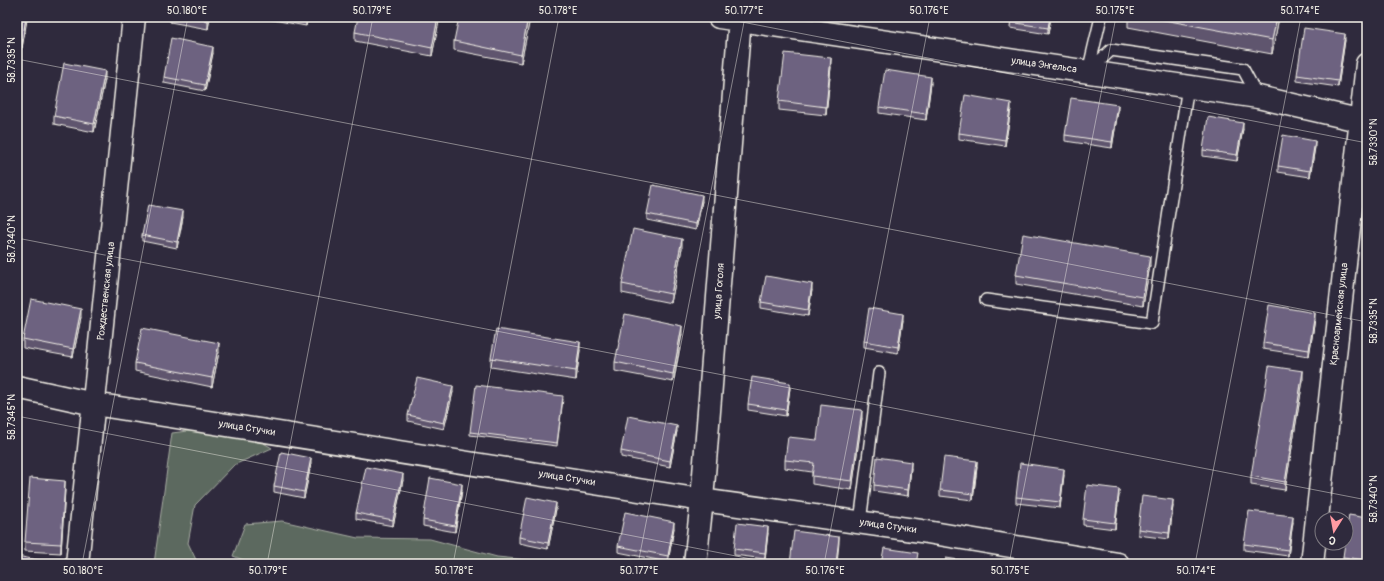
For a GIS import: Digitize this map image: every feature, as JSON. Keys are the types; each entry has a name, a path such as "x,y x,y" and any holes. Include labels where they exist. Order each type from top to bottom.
{"street":[{"name":"Рождественская улица","path":"77,564 134,17"},
{"name":"улица Энгельса","path":"733,18 1258,97 1364,122"},
{"name":"улица Гоголя","path":"694,564 702,500 733,18"},
{"name":"Красноармейская улица","path":"1312,564 1364,122 1367,64"},
{"name":"улица Стучки","path":"17,387 94,404 702,500 860,522 1118,564"}],"lane":[{"path":"1088,72 1101,17"},
{"path":"1088,72 1111,50 1243,70 1258,97"},
{"path":"986,300 1152,323 1188,86"},
{"path":"860,522 879,373"}],"green space":[{"path":"233,425 272,448 234,465 195,505 188,543 198,564 154,564 172,433"},
{"path":"282,521 358,538 430,539 497,557 566,564 254,564 233,556 245,524"}],"building":[{"path":"17,17 26,17 22,42 17,41"},
{"path":"188,17 209,17 208,21"},
{"path":"288,17 307,17 306,20"},
{"path":"358,17 438,17 432,48 355,32"},
{"path":"459,17 528,17 521,55 454,41"},
{"path":"1011,17 1050,17 1048,28 1010,22"},
{"path":"1148,17 1277,17 1272,40"},
{"path":"1304,28 1345,34 1338,81 1297,75"},
{"path":"171,38 213,47 205,85 164,77"},
{"path":"785,53 831,58 826,107 779,101"},
{"path":"64,63 105,71 94,124 54,116"},
{"path":"885,70 931,77 926,114 879,107"},
{"path":"965,95 1011,103 1005,140 959,133"},
{"path":"1071,98 1118,105 1112,142 1065,135"},
{"path":"1208,117 1243,123 1237,155 1203,150"},
{"path":"1283,135 1315,141 1310,171 1278,166"},
{"path":"653,185 702,195 696,224 647,214"},
{"path":"148,205 183,211 177,242 142,235"},
{"path":"633,229 682,239 671,294 622,284"},
{"path":"1023,234 1150,256 1143,297 1016,275"},
{"path":"766,276 812,284 808,310 761,302"},
{"path":"31,299 81,309 73,349 23,339"},
{"path":"1269,305 1315,313 1309,350 1263,343"},
{"path":"869,308 903,314 898,347 864,341"},
{"path":"625,314 682,326 673,374 615,362"},
{"path":"142,328 219,343 212,378 135,363"},
{"path":"496,329 580,342 576,371 491,358"},
{"path":"1269,366 1303,371 1285,482 1251,476"},
{"path":"752,377 790,383 786,410 748,404"},
{"path":"417,378 453,386 444,423 408,415"},
{"path":"476,385 563,396 557,443 470,432"},
{"path":"821,405 862,410 852,481 812,476 814,463 785,460 788,437 817,440"},
{"path":"628,416 677,426 670,461 621,451"},
{"path":"281,452 311,458 304,492 274,486"},
{"path":"877,457 911,462 908,490 874,485"},
{"path":"944,457 977,461 973,494 940,490"},
{"path":"1020,463 1064,469 1060,502 1016,497"},
{"path":"366,467 403,474 393,520 356,513"},
{"path":"30,478 65,481 61,544 25,542"},
{"path":"430,478 462,484 455,526 423,520"},
{"path":"1087,485 1119,489 1115,523 1083,519"},
{"path":"1142,496 1173,500 1169,533 1138,529"},
{"path":"527,497 556,503 548,543 519,537"},
{"path":"1249,511 1293,516 1288,550 1244,544"},
{"path":"625,512 674,522 668,556 618,546"},
{"path":"1354,516 1367,518 1367,560 1343,557 1344,551 1354,551"},
{"path":"737,523 768,527 765,553 734,549"},
{"path":"794,531 839,537 836,564 790,564"},
{"path":"884,548 918,553 916,564 881,564"},
{"path":"17,556 52,563 17,564"},
{"path":"946,558 985,564 945,564"}]}
